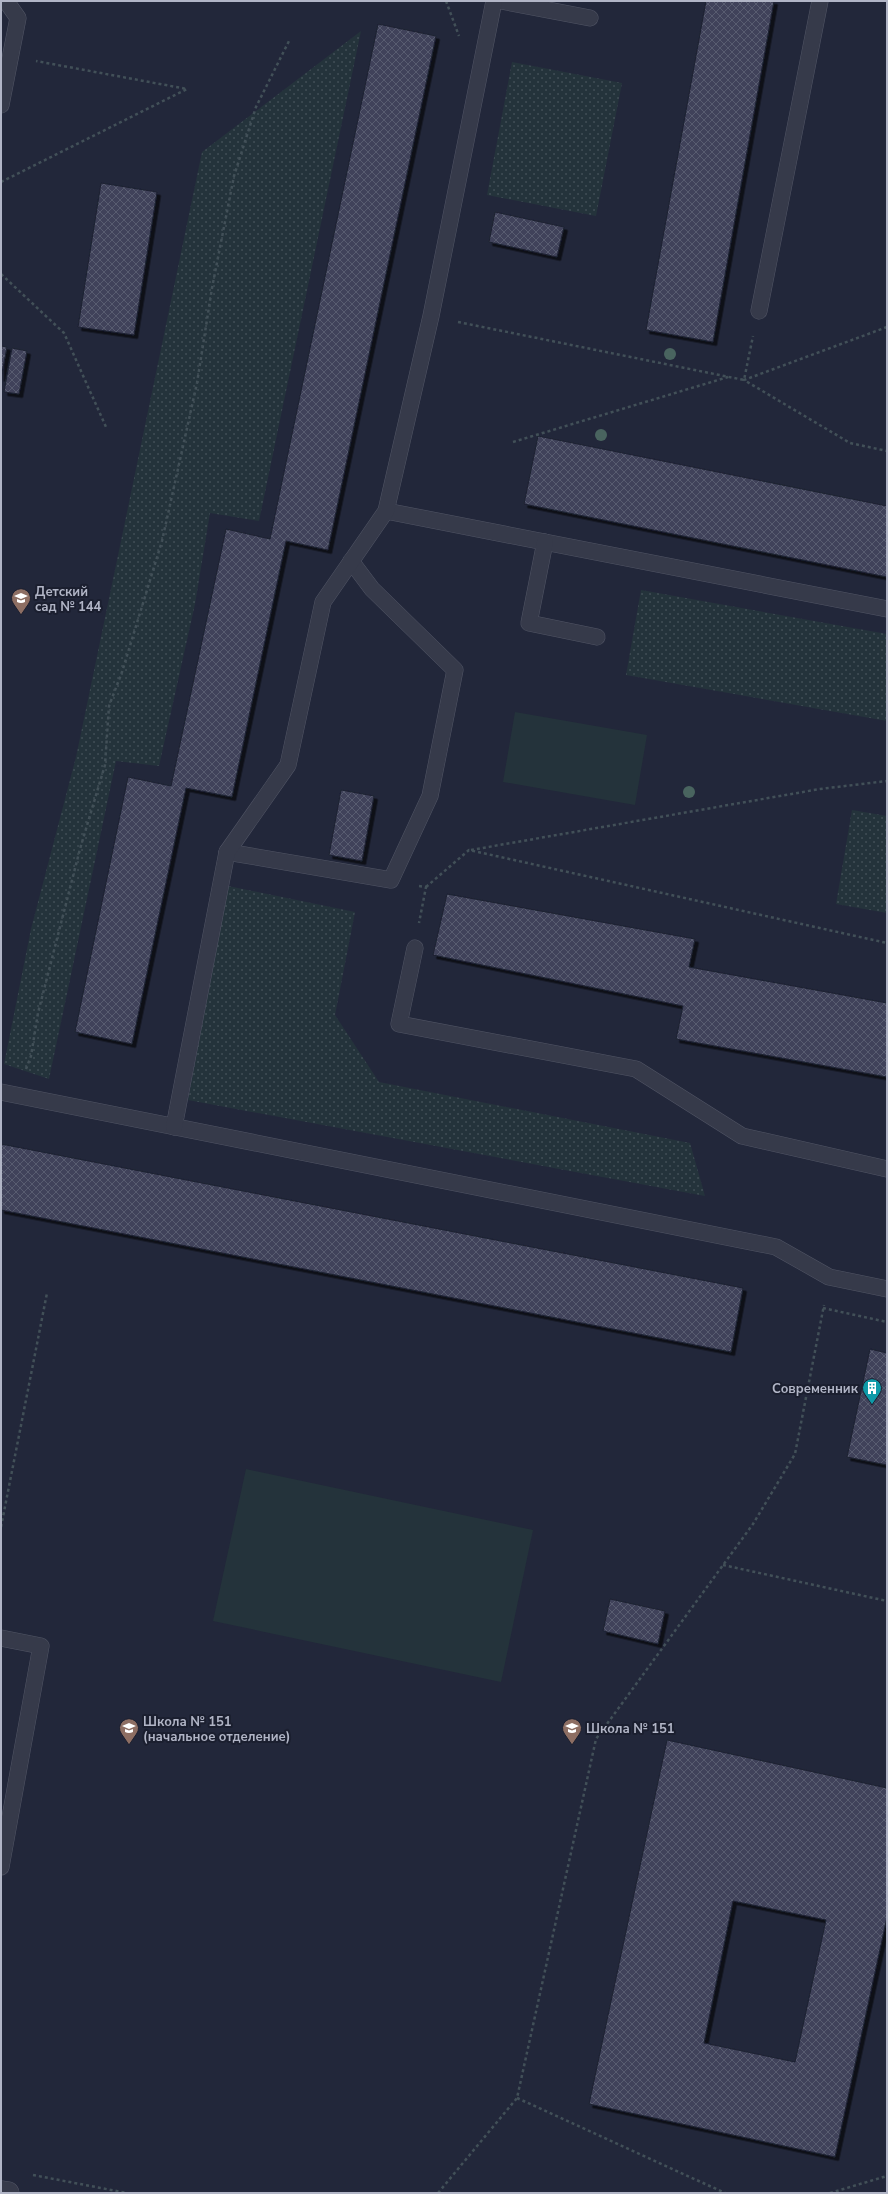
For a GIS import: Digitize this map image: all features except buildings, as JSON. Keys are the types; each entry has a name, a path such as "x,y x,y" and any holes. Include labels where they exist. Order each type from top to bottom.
{"street":[{"path":"1,2192 8,2193"}],"lane":[{"path":"1,105 18,18 6,1"},
{"path":"174,1127 227,852 288,766 323,602 386,511 431,316 494,1"},
{"path":"501,1 590,18"},
{"path":"759,310 820,1"},
{"path":"386,511 887,609"},
{"path":"545,542 529,623 597,637"},
{"path":"227,852 391,880 430,796 455,670 372,589 351,562"},
{"path":"415,948 399,1024 636,1069 742,1136 887,1169"},
{"path":"1,1092 776,1247 829,1277 887,1289"},
{"path":"1,1638 41,1646 1,1867"}],"path":[{"path":"19,1096 31,1056 38,1013 78,856 105,765 109,706 122,672 162,541 197,383 212,288 234,176 256,107 289,41"},
{"path":"1,182 187,89 10,57"},
{"path":"1,274 64,333 106,427"},
{"path":"744,380 759,310"},
{"path":"431,316 744,380 850,443 887,451"},
{"path":"744,380 887,326"},
{"path":"513,442 728,376"},
{"path":"415,948 426,887 469,850 820,789 887,781"},
{"path":"469,850 887,943"},
{"path":"391,880 426,887"},
{"path":"438,2193 517,2098 596,1739 753,1524 795,1454 829,1277"},
{"path":"1,1527 47,1293"},
{"path":"823,1308 887,1322"},
{"path":"723,1564 887,1601"},
{"path":"517,2098 725,2193"},
{"path":"31,2175 127,2193"},
{"path":"830,2193 887,2176"}],"shaded area":[{"path":"361,31 259,521 210,513 195,604 159,766 116,761 49,1079 4,1064 31,929 76,757 202,152"},
{"path":"512,62 622,83 596,216 487,195"},
{"path":"641,590 887,634 887,721 626,675"},
{"path":"515,712 647,735 635,805 503,782"},
{"path":"852,810 887,816 887,913 836,904"},
{"path":"228,886 355,912 335,1015 379,1082 690,1143 705,1196 188,1100"},
{"path":"246,1469 533,1530 501,1682 213,1621"}],"place":[{"name":"Детский сад № 144","path":"21,615"},
{"name":"Современник","path":"872,1405"},
{"name":"Школа № 151 (начальное отделение)","path":"129,1745"},
{"name":"Школа № 151","path":"572,1745"}]}
